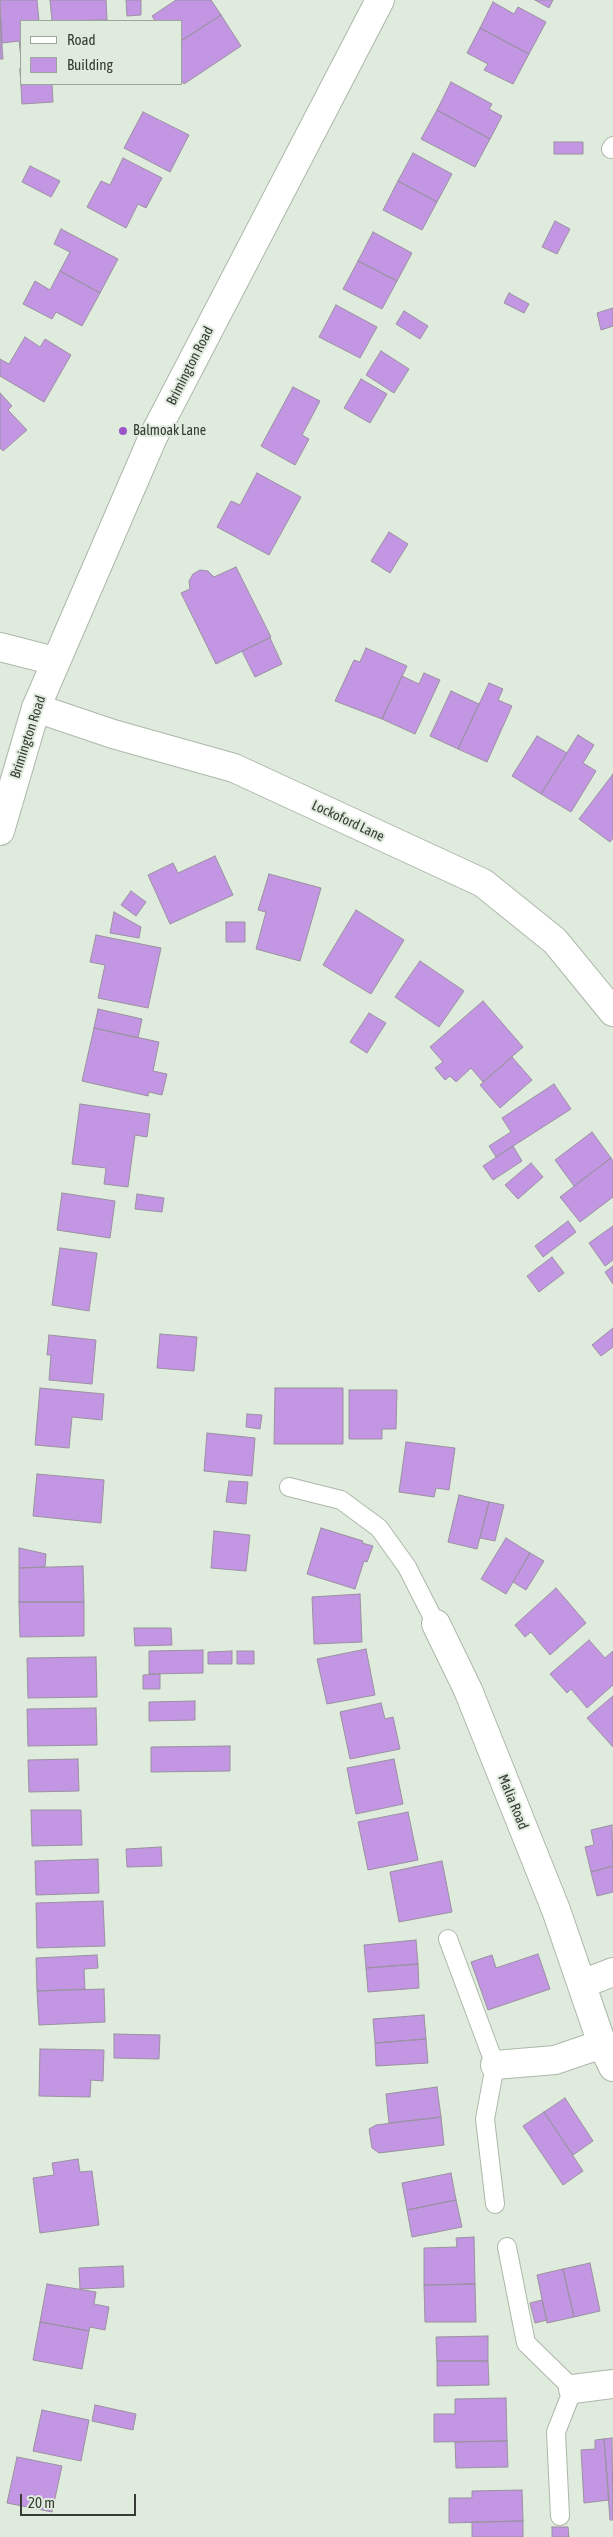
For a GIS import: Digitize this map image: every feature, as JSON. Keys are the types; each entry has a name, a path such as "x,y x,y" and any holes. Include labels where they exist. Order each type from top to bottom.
{"street":[{"name":"Brimington Road","path":"0,831 36,708 54,661 154,437 380,0"},
{"path":"0,647 54,661"},
{"name":"Lockoford Lane","path":"36,708 113,734 234,768 483,883 555,941 613,1012"},
{"name":"Malia Road","path":"436,1624 468,1690 556,1910 608,2056 495,2065"},
{"path":"582,1984 613,1972"},
{"path":"573,2389 613,2384"}],"lane":[{"path":"289,1487 341,1500 379,1528 407,1567 436,1624"},
{"path":"448,1939 495,2065 485,2118 494,2204"},
{"path":"507,2247 526,2343 573,2389 556,2432 560,2516"}],"building":[{"path":"0,0 37,0 39,20 20,20 20,50 19,41 2,43"},
{"path":"50,0 106,0 107,20 52,20"},
{"path":"126,0 141,0 141,15 127,16"},
{"path":"176,0 211,0 221,15 182,40 182,20 154,20 152,16"},
{"path":"535,0 553,0 549,8"},
{"path":"493,2 514,14 518,7 546,22 529,54 480,28"},
{"path":"221,15 241,46 184,84 182,81 182,40"},
{"path":"0,17 3,59 0,59"},
{"path":"480,28 529,54 513,84 484,70 488,64 467,53"},
{"path":"451,82 492,104 489,109 502,116 490,139 437,110"},
{"path":"21,85 52,85 53,102 22,104"},
{"path":"437,110 490,139 475,167 421,139"},
{"path":"143,112 189,135 170,172 124,148"},
{"path":"554,142 583,142 583,154 554,154"},
{"path":"413,153 452,174 437,202 398,181"},
{"path":"123,158 162,178 146,208 138,204 126,228 87,207 101,181 110,185"},
{"path":"30,166 60,181 51,197 22,182"},
{"path":"398,181 437,202 422,230 383,210"},
{"path":"555,221 570,229 557,254 542,247"},
{"path":"61,229 118,259 100,293 60,271 70,252 54,244"},
{"path":"373,232 412,253 397,281 358,261"},
{"path":"358,261 397,281 382,309 343,289"},
{"path":"60,271 100,293 82,326 56,312 52,319 23,304 35,281 50,290"},
{"path":"509,293 529,304 524,313 504,303"},
{"path":"336,305 377,327 360,358 319,337"},
{"path":"613,308 613,326 601,330 597,313"},
{"path":"404,311 428,326 420,339 396,324"},
{"path":"25,337 40,347 45,339 71,355 44,402 0,376 0,359 9,364"},
{"path":"381,351 409,369 394,393 366,375"},
{"path":"361,379 387,394 370,423 344,408"},
{"path":"293,387 320,401 302,435 309,439 295,465 261,446"},
{"path":"0,393 12,406 8,410 27,430 3,451 0,448"},
{"path":"257,473 301,497 269,555 217,527 231,501 240,505"},
{"path":"389,532 408,544 390,573 371,561"},
{"path":"236,567 271,637 216,664 181,593 190,589 189,581 193,574 200,570 208,571 214,577"},
{"path":"270,638 282,664 255,677 242,651"},
{"path":"366,648 407,666 382,719 335,701 354,660 360,662"},
{"path":"424,673 440,680 415,734 382,719 402,676 419,684"},
{"path":"489,683 503,689 498,700 512,706 487,762 458,749"},
{"path":"451,691 479,704 458,749 430,736"},
{"path":"578,735 594,745 583,763 596,771 571,812 541,794"},
{"path":"537,736 567,753 541,794 512,776"},
{"path":"613,774 613,838 610,842 579,819"},
{"path":"215,856 233,895 170,924 148,875 173,863 178,873"},
{"path":"269,874 321,888 300,961 256,949 266,912 258,910"},
{"path":"131,891 146,902 136,916 121,905"},
{"path":"356,910 404,940 371,994 323,965"},
{"path":"114,912 141,927 139,938 110,933"},
{"path":"226,922 245,922 245,942 226,942"},
{"path":"96,935 161,948 148,1008 98,998 105,965 90,962"},
{"path":"420,961 464,991 439,1027 395,997"},
{"path":"483,1001 523,1047 483,1082 471,1068 456,1082 450,1076 445,1080 435,1068 443,1062 430,1047"},
{"path":"98,1009 142,1019 138,1038 94,1028"},
{"path":"369,1013 386,1023 367,1053 350,1042"},
{"path":"94,1028 159,1042 153,1071 167,1074 162,1095 149,1092 148,1096 82,1081"},
{"path":"512,1057 532,1080 500,1108 480,1085"},
{"path":"554,1084 571,1109 496,1157 489,1146 511,1132 502,1118"},
{"path":"80,1104 150,1114 147,1137 135,1135 128,1187 104,1184 106,1168 72,1164"},
{"path":"592,1132 611,1158 574,1186 555,1160"},
{"path":"513,1146 522,1161 493,1180 483,1166"},
{"path":"611,1158 613,1161 613,1197 580,1222 560,1197"},
{"path":"531,1163 543,1177 518,1199 505,1185"},
{"path":"62,1193 115,1201 110,1238 57,1230"},
{"path":"137,1194 164,1198 162,1212 135,1209"},
{"path":"568,1221 576,1232 543,1257 535,1246"},
{"path":"613,1226 613,1260 605,1266 589,1243"},
{"path":"60,1248 97,1253 89,1311 52,1305"},
{"path":"552,1257 564,1273 539,1292 527,1276"},
{"path":"613,1266 613,1284 605,1272"},
{"path":"613,1328 613,1347 601,1356 592,1345"},
{"path":"160,1334 197,1337 194,1371 157,1368"},
{"path":"49,1335 96,1340 92,1384 49,1380 51,1355 47,1355"},
{"path":"40,1388 104,1394 102,1420 72,1417 69,1448 35,1445"},
{"path":"275,1388 343,1388 343,1444 274,1444"},
{"path":"349,1390 397,1390 396,1429 382,1429 382,1439 349,1439"},
{"path":"247,1414 262,1415 260,1429 246,1427"},
{"path":"207,1433 255,1438 252,1476 204,1471"},
{"path":"406,1442 455,1448 449,1490 436,1488 434,1497 399,1492"},
{"path":"37,1474 104,1480 101,1523 33,1516"},
{"path":"229,1481 248,1482 246,1504 226,1502"},
{"path":"459,1495 489,1502 477,1549 448,1542"},
{"path":"489,1502 504,1505 495,1541 480,1538"},
{"path":"321,1528 373,1546 367,1562 364,1561 355,1589 307,1574"},
{"path":"214,1531 250,1535 246,1571 211,1568"},
{"path":"506,1538 530,1553 506,1594 481,1579"},
{"path":"19,1548 46,1554 45,1567 19,1568"},
{"path":"530,1553 544,1561 526,1590 513,1582"},
{"path":"83,1566 84,1602 19,1602 19,1568"},
{"path":"556,1588 586,1623 550,1655 531,1632 525,1637 515,1625"},
{"path":"360,1594 362,1642 314,1644 312,1597"},
{"path":"19,1602 84,1602 84,1636 20,1637"},
{"path":"134,1628 171,1628 172,1645 135,1646"},
{"path":"589,1640 605,1658 613,1651 613,1685 587,1708 571,1689 567,1693 550,1674"},
{"path":"366,1649 375,1695 327,1704 317,1659"},
{"path":"203,1650 203,1673 149,1674 149,1651"},
{"path":"232,1651 232,1664 208,1664 208,1652"},
{"path":"237,1651 254,1651 254,1664 237,1664"},
{"path":"96,1657 97,1697 28,1698 27,1658"},
{"path":"160,1674 160,1689 143,1689 143,1675"},
{"path":"613,1696 613,1747 587,1718"},
{"path":"195,1701 195,1720 149,1721 149,1702"},
{"path":"381,1703 385,1719 393,1717 400,1749 350,1759 340,1712"},
{"path":"96,1708 97,1745 28,1746 27,1709"},
{"path":"230,1746 230,1771 151,1772 151,1747"},
{"path":"78,1759 79,1791 29,1792 28,1760"},
{"path":"394,1759 403,1804 356,1814 347,1768"},
{"path":"31,1810 81,1810 82,1845 32,1846"},
{"path":"408,1812 418,1860 368,1870 358,1822"},
{"path":"612,1825 613,1866 591,1872 585,1847 594,1845 591,1830"},
{"path":"161,1847 162,1866 127,1867 126,1849"},
{"path":"98,1859 99,1893 36,1895 35,1861"},
{"path":"442,1861 452,1912 399,1922 390,1872"},
{"path":"613,1866 613,1892 597,1896 591,1872"},
{"path":"103,1901 105,1946 37,1948 36,1903"},
{"path":"416,1940 418,1964 366,1968 364,1945"},
{"path":"538,1954 550,1989 488,2010 471,1962 492,1955 496,1968"},
{"path":"97,1955 98,1968 84,1969 85,1989 37,1991 36,1958"},
{"path":"418,1964 419,1988 368,1992 366,1968"},
{"path":"104,1989 105,2022 39,2025 37,1991"},
{"path":"424,2015 426,2039 375,2043 373,2019"},
{"path":"114,2034 160,2035 159,2059 114,2058"},
{"path":"426,2039 428,2063 376,2066 375,2043"},
{"path":"40,2049 104,2050 103,2081 91,2080 90,2097 39,2096"},
{"path":"437,2087 441,2117 389,2123 386,2094"},
{"path":"565,2098 593,2141 573,2155 544,2112"},
{"path":"544,2112 583,2171 563,2185 523,2126"},
{"path":"441,2117 444,2145 379,2153 372,2148 369,2129 376,2125"},
{"path":"78,2159 80,2172 92,2171 99,2225 40,2233 33,2178 54,2175 52,2163"},
{"path":"451,2173 456,2200 407,2210 402,2183"},
{"path":"456,2200 462,2227 412,2237 407,2210"},
{"path":"474,2237 475,2284 424,2285 424,2248 457,2247 456,2238"},
{"path":"590,2263 600,2311 574,2317 563,2269"},
{"path":"123,2266 124,2287 80,2289 79,2268"},
{"path":"563,2269 574,2317 547,2323 537,2275"},
{"path":"47,2284 96,2292 94,2304 109,2307 105,2330 90,2327 89,2331 40,2322"},
{"path":"475,2284 476,2322 425,2322 424,2285"},
{"path":"542,2300 547,2320 535,2323 530,2303"},
{"path":"40,2322 89,2331 82,2369 33,2360"},
{"path":"488,2336 488,2361 437,2361 436,2337"},
{"path":"437,2361 488,2361 489,2385 437,2386"},
{"path":"506,2398 507,2441 434,2442 434,2414 455,2414 455,2399"},
{"path":"95,2405 136,2414 133,2430 92,2421"},
{"path":"42,2410 89,2420 81,2461 33,2451"},
{"path":"612,2438 613,2520 610,2520 604,2439"},
{"path":"604,2439 609,2500 584,2503 581,2450 595,2449 595,2440"},
{"path":"507,2441 508,2467 456,2468 455,2442"},
{"path":"17,2457 62,2466 52,2512 7,2503"},
{"path":"522,2490 523,2521 449,2523 449,2498 472,2498 472,2491"},
{"path":"523,2521 523,2537 472,2537 472,2522"},
{"path":"552,2527 568,2527 569,2537 552,2537"}],"place":[{"name":"Balmoak Lane","path":"123,431"}]}
